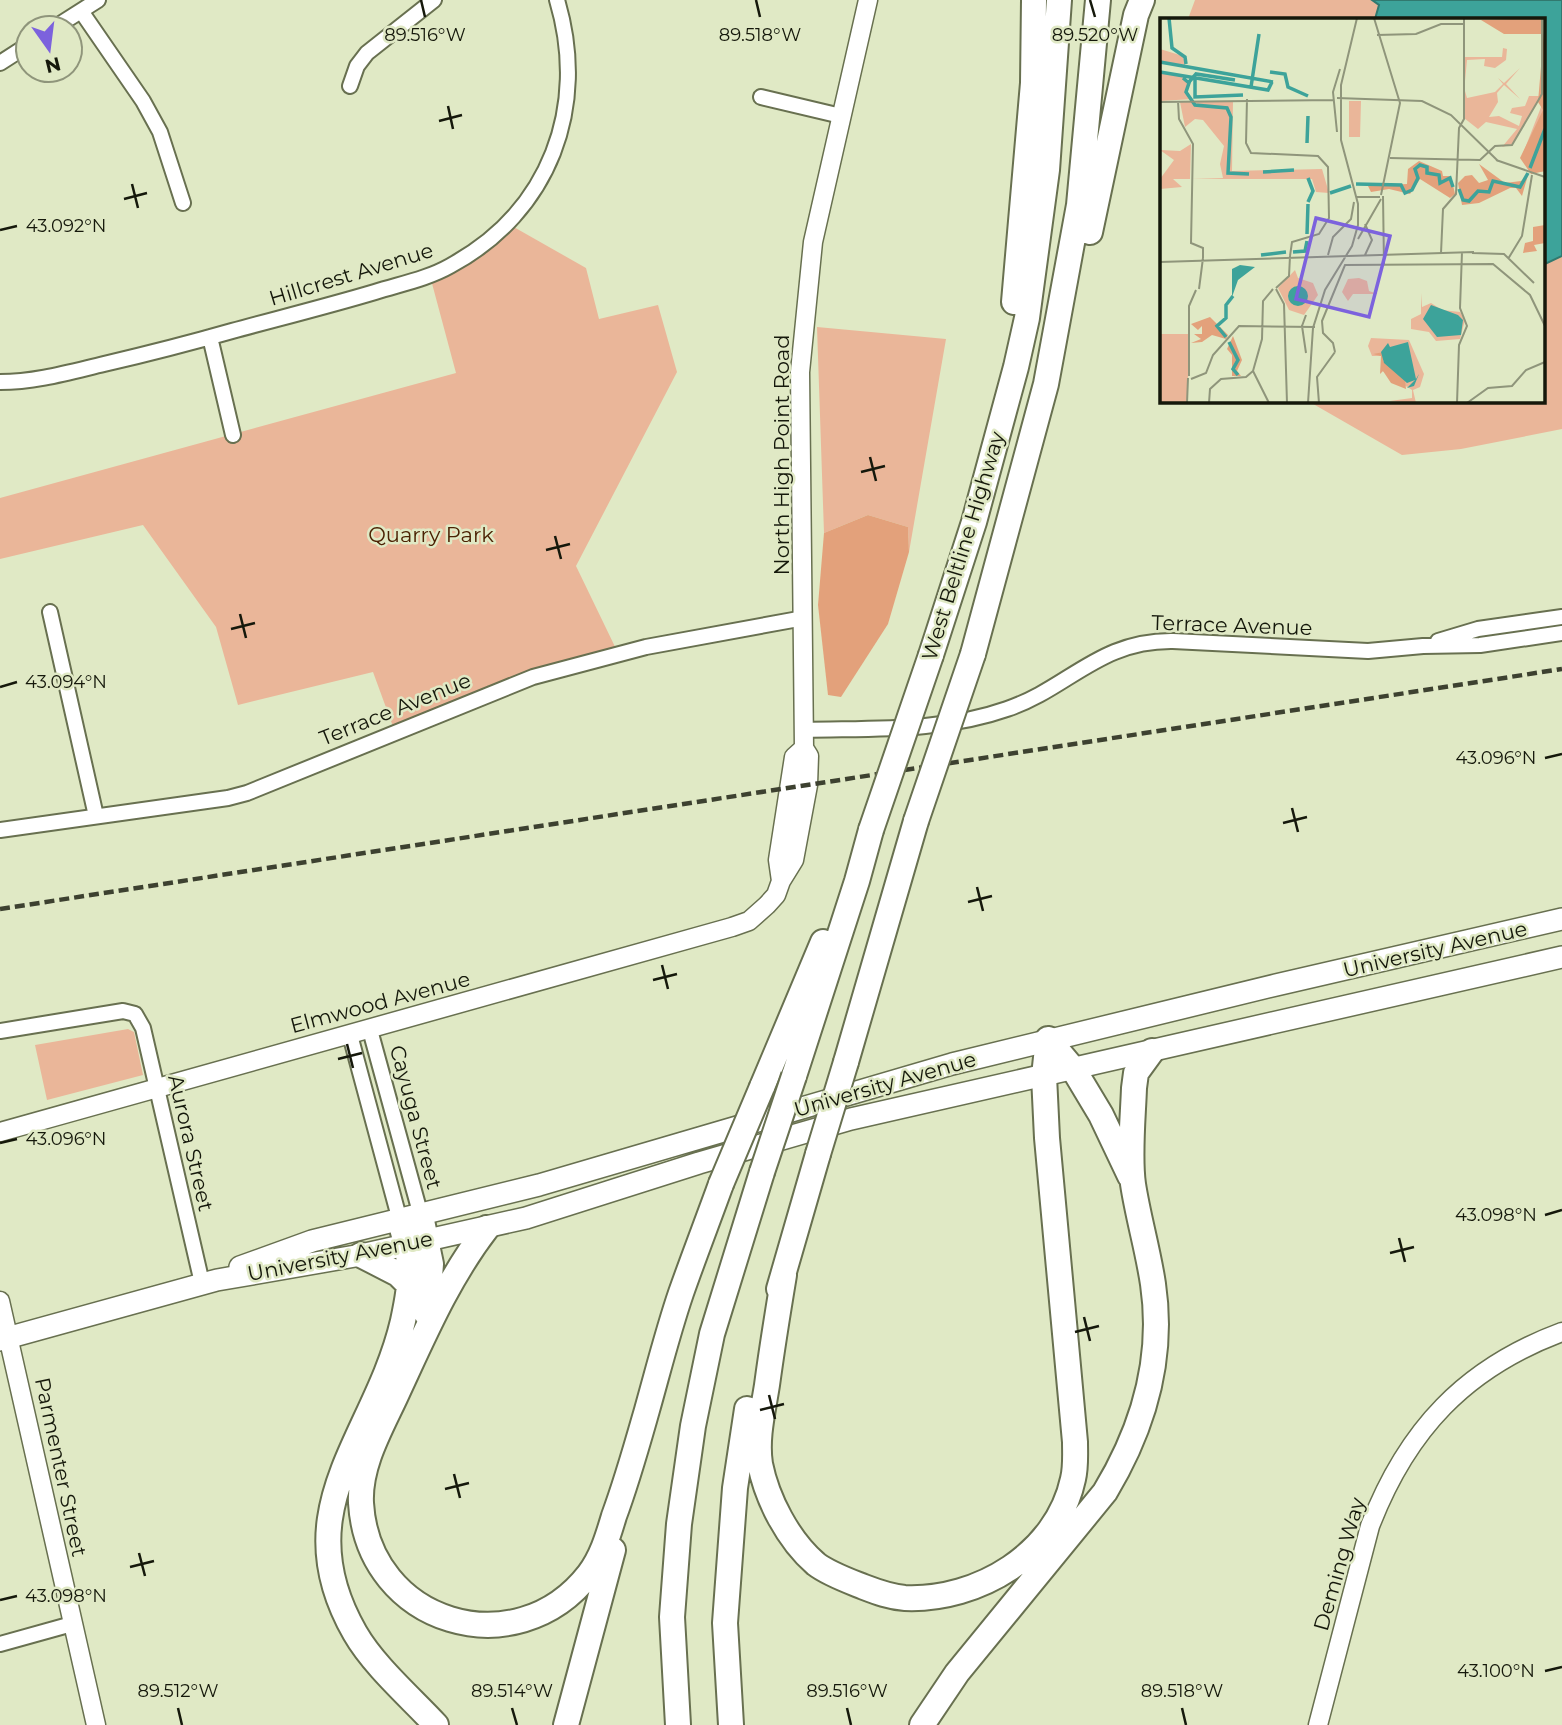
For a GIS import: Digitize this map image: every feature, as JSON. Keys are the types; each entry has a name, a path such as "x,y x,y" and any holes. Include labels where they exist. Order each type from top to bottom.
{"highway":[{"path":"1006,401 1033,83 1034,0"},
{"name":"West Beltline Highway","path":"678,1725 672,1617 679,1524 693,1426 712,1334 871,830 974,522 1006,401 1021,342 1038,247 1047,170 1059,0"},
{"name":"West Beltline Highway","path":"783,1275 916,821 972,654 1046,384 1079,205 1098,0"},
{"path":"1054,337 1077,296 1136,15 1142,0"},
{"path":"488,1227 466,1255 425,1330 367,1459 362,1483 363,1520 384,1573 409,1599 423,1608 459,1623 480,1625 520,1620 551,1609 573,1592 591,1572 604,1547 681,1295 721,1184 821,945 845,918"},
{"path":"1048,1039 1074,1070 1101,1115 1133,1182"},
{"path":"783,1275 758,1443 764,1481 770,1497 786,1527 801,1547 817,1564 832,1573 884,1594 904,1598 960,1591 995,1578 1015,1566 1035,1548 1051,1528 1066,1502 1075,1463 1047,1138 1044,1076 1048,1039"},
{"path":"922,1725 957,1672 1087,1517 1105,1492 1131,1444 1149,1391 1156,1317 1150,1262 1133,1182 1133,1088 1136,1073 1152,1051"},
{"path":"413,1231 409,1285 396,1348 338,1479 331,1507 328,1551 336,1592 356,1635 436,1725"},
{"path":"413,1231 431,1265 425,1330"},
{"path":"361,1255 398,1274 409,1285"},
{"path":"731,1725 725,1623 735,1488 750,1394 783,1275"},
{"path":"566,1725 612,1551 624,1488"}],"main road":[{"name":"University Avenue","path":"4,1338 210,1281 361,1255 413,1231 540,1185 875,1085 1048,1039 1562,919"},
{"name":"University Avenue","path":"210,1281 254,1261 353,1230 413,1231 488,1227 526,1218 832,1124 1562,957"}],"street":[{"path":"76,14 98,0"},
{"path":"350,86 357,66 367,53 434,0"},
{"name":"Hillcrest Avenue","path":"0,382 56,376 210,337 430,276 480,247 535,191 554,155 566,110 569,76 568,44 557,0"},
{"name":"North High Point Road","path":"767,905 776,895 781,881 778,860 794,757 804,739 800,372 813,242 868,0"},
{"path":"81,11 143,101 154,122 183,203"},
{"path":"761,97 841,116"},
{"path":"210,337 233,435"},
{"path":"50,612 96,816"},
{"name":"Terrace Avenue","path":"1423,646 1478,629 1562,617"},
{"name":"Terrace Avenue","path":"0,830 237,795 533,677 646,647 804,618"},
{"name":"Terrace Avenue","path":"804,739 900,728 1002,711 1035,697 1097,659 1126,646 1144,643 1173,641 1368,650 1480,645 1562,633"},
{"name":"Elmwood Avenue","path":"0,1132 735,926 749,921 767,905"},
{"name":"Aurora Street","path":"0,1031 110,1012 131,1011 135,1014 143,1028 210,1281"},
{"name":"Cayuga Street","path":"370,1030 413,1231"},
{"name":"Cayuga Street","path":"350,1035 413,1231"},
{"name":"Parmenter Street","path":"0,1301 4,1338 96,1725"},
{"name":"Deming Way","path":"1318,1725 1370,1526 1399,1463 1428,1423 1466,1384 1518,1350 1562,1332"},
{"path":"0,1644 72,1623"}],"green space":[{"path":"1195,0 1562,0 1562,429 1461,449 1402,455 1310,402 1544,402 1544,18 1188,18"},
{"name":"Quarry Park","path":"512,226 586,268 599,319 658,305 677,372 576,566 619,655 395,732 373,672 238,705 216,627 143,525 0,559 0,498 456,373 430,276"},
{"path":"817,327 946,339 909,552 908,527 868,515 824,533"},
{"path":"128,1029 134,1032 143,1075 47,1100 35,1045"}],"shaded area":[{"path":"868,515 908,527 909,552 888,624 841,697 828,695 818,605 824,533"}],"water":[{"path":"1372,0 1562,0 1562,256 1544,265 1544,18 1375,18 1379,5"}],"railway":[{"path":"0,909 1562,669"}]}
